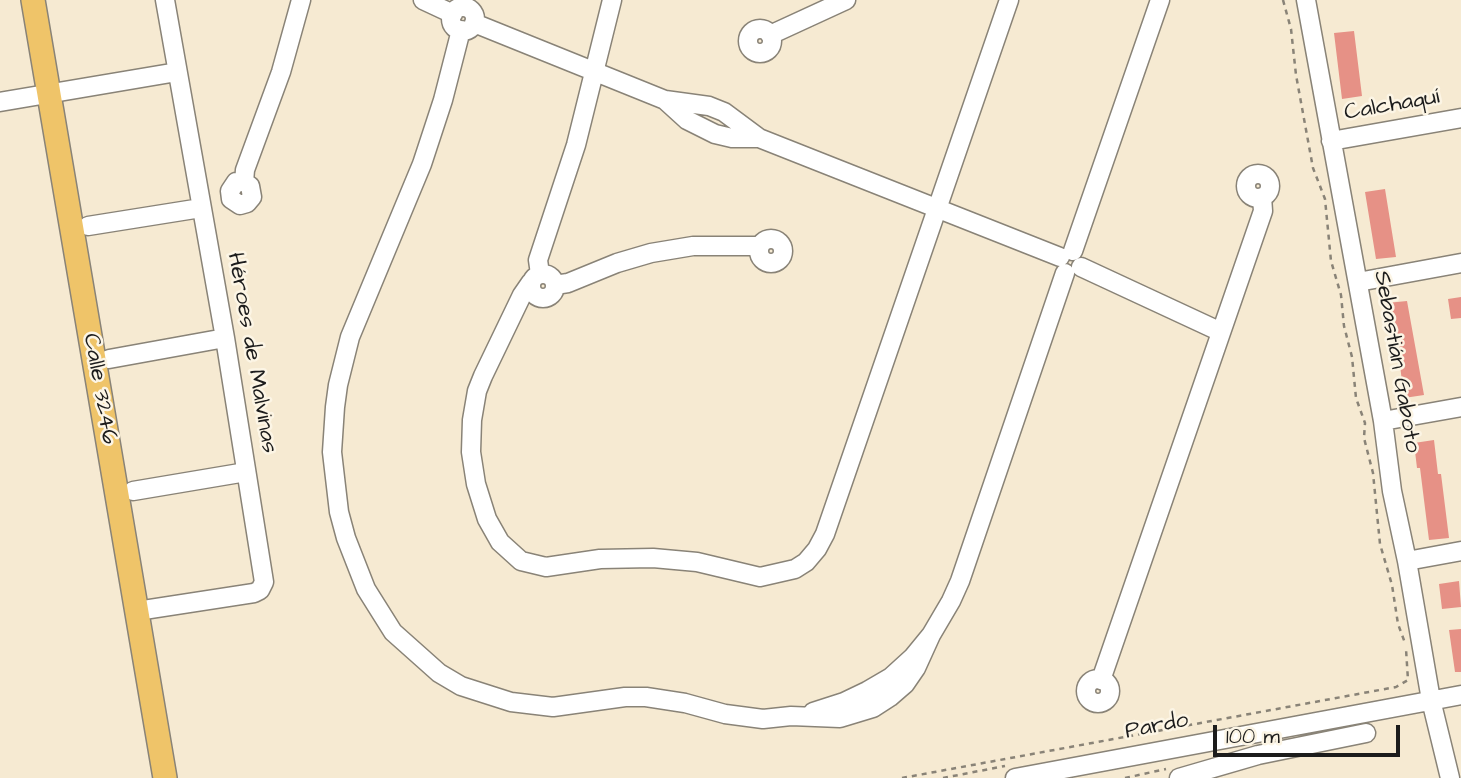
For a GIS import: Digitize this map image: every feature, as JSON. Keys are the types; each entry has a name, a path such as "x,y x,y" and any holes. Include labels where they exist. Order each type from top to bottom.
{"main road":[{"name":"Calle 3246","path":"33,0 165,778"}],"street":[{"name":"Héroes de Malvinas","path":"137,611 254,593 260,590 264,582 225,338 165,0"},
{"path":"244,182 245,170 281,72 301,0"},
{"path":"423,0 465,15 595,74 665,100 687,120 715,134 732,138 759,138 1070,262 1221,332"},
{"path":"612,0 572,159 538,260 535,278 522,295 477,391 472,420 471,452 481,505 493,532 509,553 531,565 546,567 600,559 653,558 697,562 760,578 781,574 806,562 825,534 1009,0"},
{"path":"770,34 846,0"},
{"path":"465,15 443,100 422,164 355,321 338,385 333,427 335,485 346,538 366,589 393,632 421,658 439,673 485,696 522,704 553,706 646,697 676,701 745,718 841,718 875,697 905,684 916,668 960,581 1160,0"},
{"name":"Sebastián Gaboto","path":"1310,1 1331,141 1383,421 1392,491 1431,700 1450,778"},
{"path":"0,103 177,72"},
{"name":"Calchaquí","path":"1331,141 1461,118"},
{"path":"1101,680 1263,211 1262,197"},
{"path":"88,226 201,208"},
{"path":"497,348 522,317 551,291 568,283 636,257 670,250 693,246 760,246"},
{"path":"1358,282 1461,263"},
{"path":"535,278 550,276 551,291"},
{"path":"109,359 225,338"},
{"path":"1383,421 1461,407"},
{"path":"133,491 246,472"},
{"path":"1407,561 1461,551"},
{"name":"Pardo","path":"1012,772 1176,748 1461,695"},
{"path":"1176,748 1181,778 1258,755 1366,733"}],"path":[{"path":"902,778 1396,687 1408,680 1406,647 1398,624 1392,585 1380,544 1373,473 1364,439 1365,424 1356,398 1341,295 1331,261 1325,198 1313,169 1296,75 1292,29 1283,0"},
{"path":"1327,186 1332,213"},
{"path":"955,768 957,777"},
{"path":"943,778 1012,772"}],"building":[{"path":"1354,31 1362,96 1342,99 1334,33"},
{"path":"1385,189 1396,257 1376,259 1365,192"},
{"path":"1461,297 1461,318 1451,319 1448,299"},
{"path":"1407,301 1424,395 1404,398 1399,357 1387,303"},
{"path":"1434,440 1449,538 1429,540 1420,468 1417,468 1414,443"},
{"path":"1459,581 1461,607 1442,609 1439,584"},
{"path":"1461,629 1461,672 1455,672 1449,630"}]}
